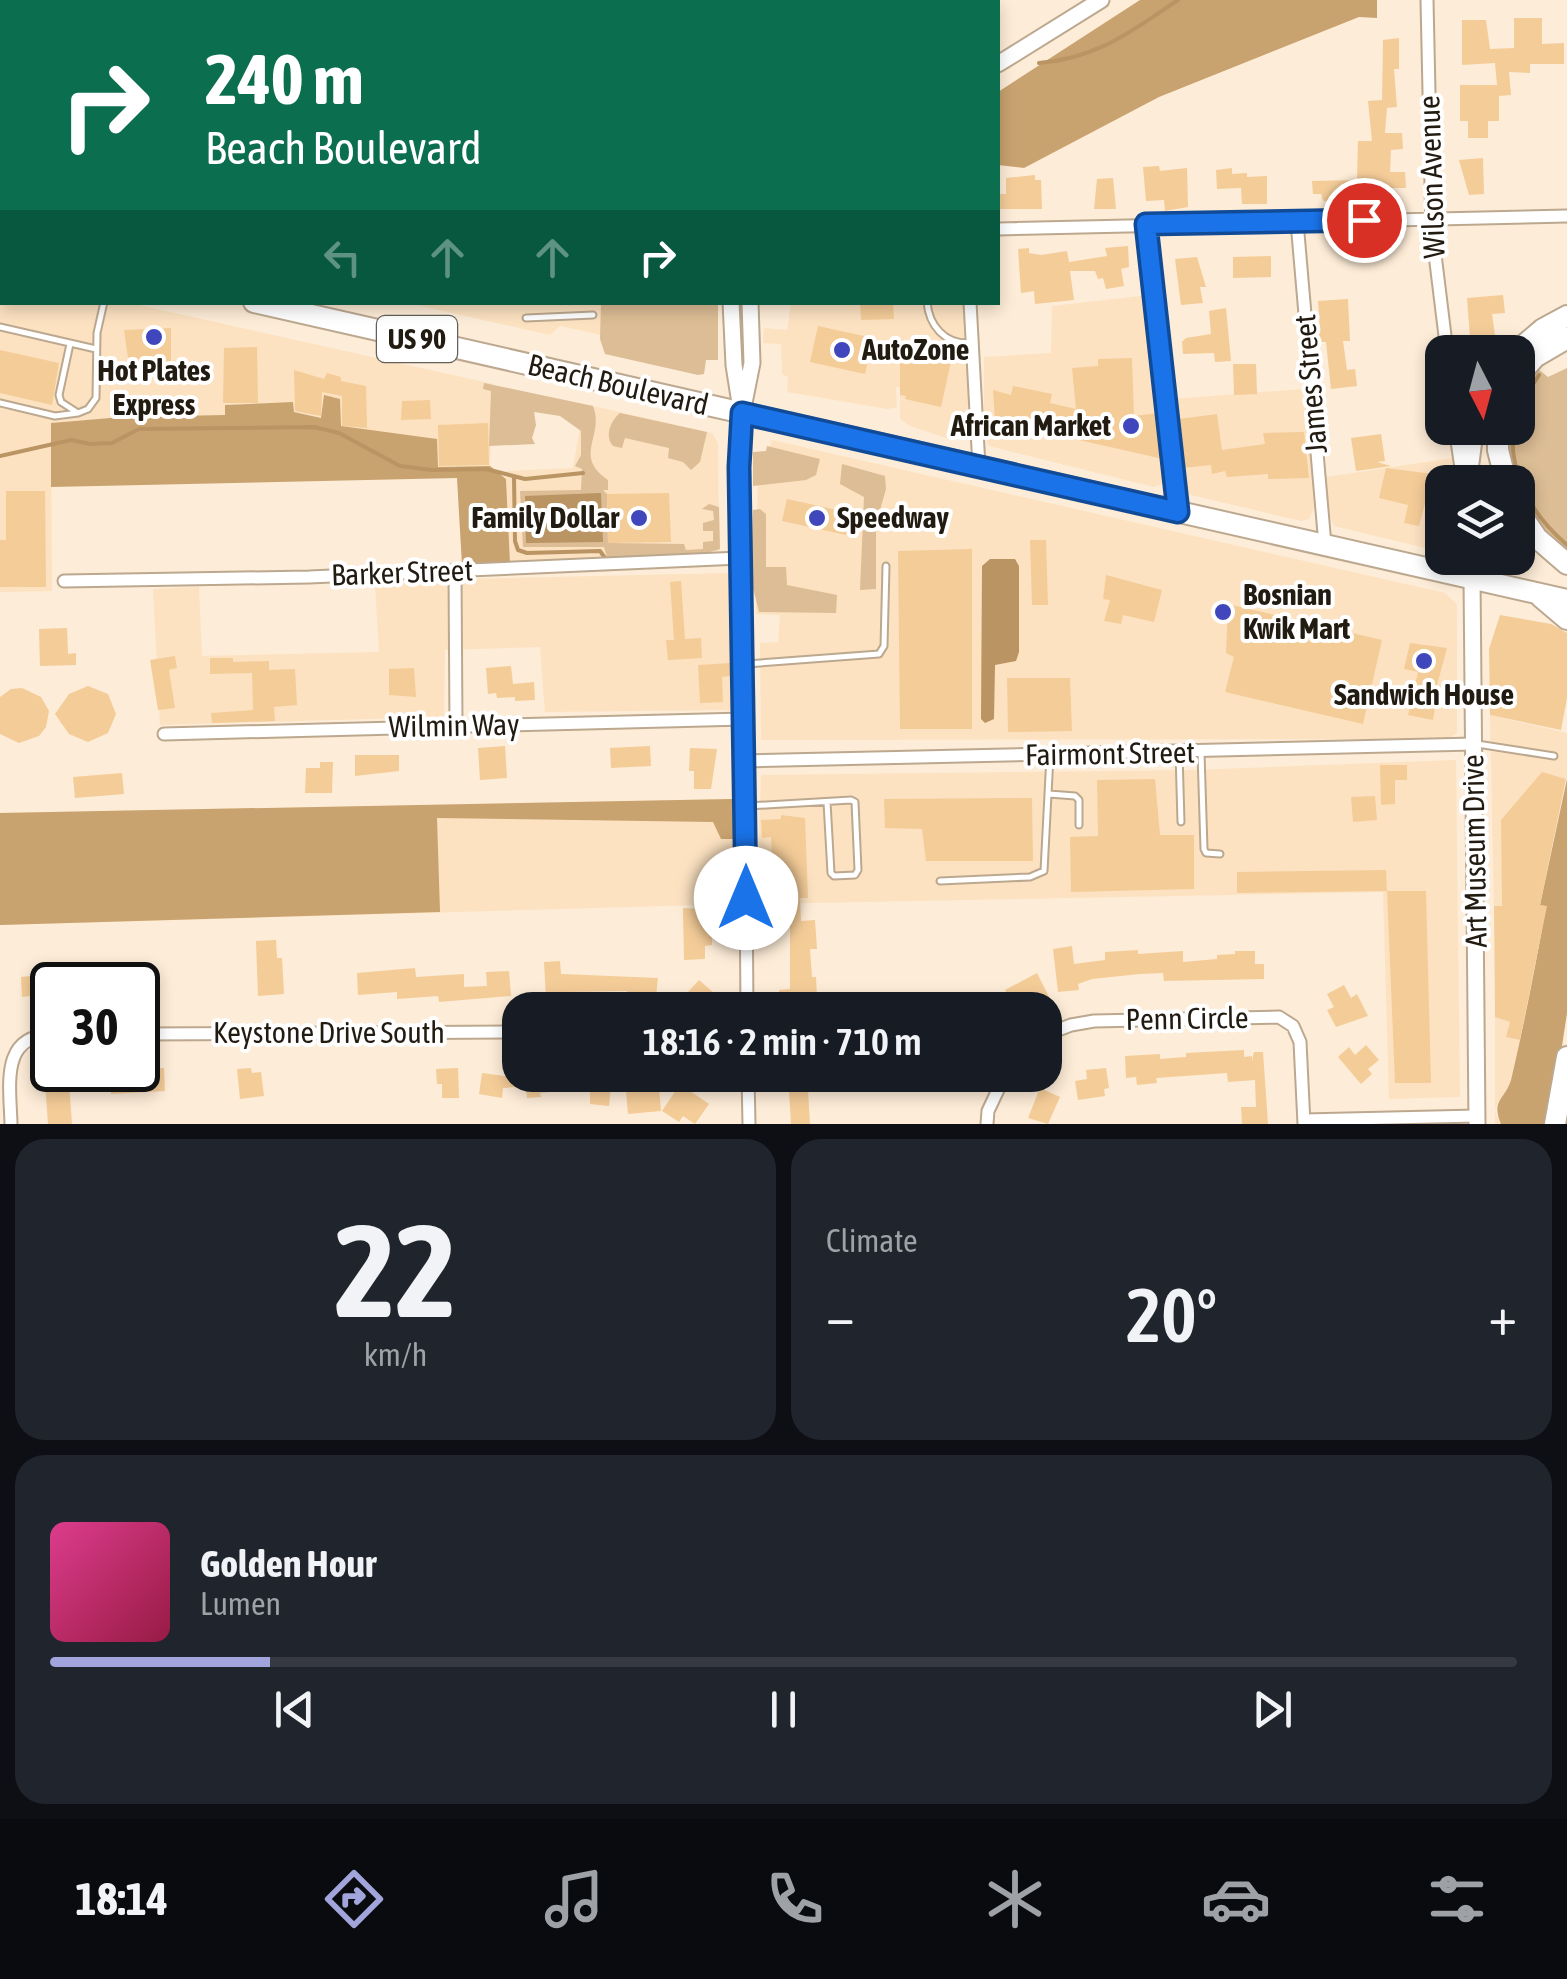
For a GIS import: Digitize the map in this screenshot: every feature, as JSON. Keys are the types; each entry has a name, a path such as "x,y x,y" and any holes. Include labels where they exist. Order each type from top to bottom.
{"highway":[{"name":"Beach Boulevard","path":"281,305 326,310 742,413 1325,545 1425,561"},
{"path":"1535,336 1567,316"},
{"path":"1535,357 1567,338"},
{"path":"1535,533 1567,564"},
{"name":"Beach Boulevard","path":"1490,575 1567,600"},
{"path":"1535,592 1567,619"},
{"path":"1555,1124 1567,1056"}],"street":[{"path":"1000,63 1101,0"},
{"name":"Wilson Avenue","path":"1427,0 1432,218 1445,335"},
{"path":"1000,229 1567,216"},
{"name":"James Street","path":"1297,222 1325,545"},
{"path":"1146,224 1178,512"},
{"path":"731,305 734,365 742,413"},
{"path":"747,992 739,442 752,363 753,305"},
{"path":"970,305 979,467"},
{"name":"Barker Street","path":"64,581 455,571 740,558"},
{"path":"455,571 456,726"},
{"name":"Art Museum Drive","path":"1471,575 1477,1120"},
{"name":"Wilmin Way","path":"164,734 744,719"},
{"name":"Fairmont Street","path":"746,761 1474,744"},
{"name":"Penn Circle","path":"1062,1030 1094,1021 1279,1017 1294,1026 1300,1042 1304,1122"},
{"name":"Keystone Drive South","path":"160,1034 502,1032"},
{"path":"11,1124 10,1060 24,1041 30,1040"},
{"path":"748,1092 749,1124"},
{"path":"988,1124 988,1112 997,1092"},
{"path":"1304,1122 1477,1120"}],"lane":[{"path":"0,403 55,416 88,410 96,398 96,350 104,305"},
{"path":"928,305 935,328 960,343 972,342"},
{"path":"526,318 593,315"},
{"path":"0,327 96,350"},
{"path":"70,344 60,395 61,402 78,413"},
{"path":"743,664 879,654 884,646 886,566"},
{"path":"1474,744 1554,756"},
{"path":"1202,752 1204,849 1206,853 1220,854"},
{"path":"1179,753 1180,822"},
{"path":"940,881 1040,875 1046,868 1050,756"},
{"path":"1049,794 1075,796 1079,800 1079,825"},
{"path":"745,806 827,802 855,802 855,875 831,873 827,802"}],"shaded area":[{"path":"1140,0 1377,0 1377,18 1359,17 1159,97 1024,168 1000,165 1000,91"},
{"path":"1149,295 1167,470 1164,483 1154,487 989,446 984,434 984,357 1051,353 1052,306"},
{"path":"0,305 139,305 493,384 490,466 438,467 340,426 325,396 322,418 294,412 293,403 226,405 226,415 51,423 52,591 0,592"},
{"path":"417,305 716,305 717,360 560,326 550,335"},
{"path":"601,305 718,305 718,360 706,360 704,374 605,354 600,339"},
{"path":"791,305 963,305 971,424 964,425 959,434 950,435 950,439 910,426 900,419 900,387 896,387 897,407 888,409 787,392 781,344 763,343 764,328 787,330"},
{"path":"1535,367 1548,377 1567,368 1567,551 1550,541 1535,523 1535,465 1509,465 1506,445 1535,445"},
{"path":"484,383 593,406 596,417 591,454 592,463 608,480 608,490 603,490 607,494 608,543 684,544 686,550 703,549 703,542 713,541 713,531 703,531 703,523 714,520 713,511 702,509 709,504 719,507 720,549 699,555 608,561 604,547 523,547 520,491 581,490 582,469 575,466 581,455 581,431 560,416 534,412 535,444 489,446 491,391 483,389"},
{"path":"1303,389 1317,502 1309,519 1301,521 1186,491 1172,399"},
{"path":"324,395 340,399 341,426 437,439 438,467 490,466 506,479 510,563 462,565 457,478 51,487 51,423 225,415 225,405 293,402 294,412 321,418"},
{"path":"584,404 712,433 718,443 719,555 510,563 506,471 573,468"},
{"path":"620,413 707,432 700,462 691,470 683,462 668,458 669,448 625,438 622,448 613,446 610,428"},
{"path":"772,440 1445,593 1457,604 1457,733 1449,738 1428,739 761,740 760,643 778,642 780,615 756,614 758,455 767,454"},
{"path":"767,446 820,459 816,475 806,480 753,486 753,452 766,451"},
{"path":"1452,458 1453,465 1425,465 1425,548 1334,526 1326,477"},
{"path":"842,464 885,476 886,489 876,524 876,589 860,590 864,497 840,484"},
{"path":"601,493 603,542 526,543 525,496"},
{"path":"760,509 766,514 766,567 786,567 787,585 837,595 836,613 759,612 751,580 753,510"},
{"path":"990,559 1015,559 1019,566 1019,652 1016,661 995,665 994,719 985,723 981,719 982,566"},
{"path":"731,573 732,710 545,712 540,647 445,650 444,717 160,725 153,589 199,587 202,656 379,652 375,585 463,579"},
{"path":"1490,715 1567,733 1567,779 1542,773 1502,906 1494,906"},
{"path":"1456,760 1460,1097 1389,1099 1383,892 757,904 761,775 1194,770"},
{"path":"1567,779 1567,1013 1552,1112 1549,1124 1501,1124 1497,1109 1510,1084 1521,1034 1546,907 1540,905"},
{"path":"732,799 734,904 0,925 0,813"},
{"path":"732,799 734,839 721,839 713,822 437,818 440,912 0,925 0,813"},
{"path":"1495,1017 1510,1022 1507,1037 1520,1040 1509,1090 1498,1101 1495,1112"}],"building":[{"path":"1514,18 1542,18 1542,44 1564,43 1564,64 1530,64 1530,73 1509,72 1511,95 1499,96 1499,121 1488,121 1488,138 1468,138 1468,121 1460,121 1460,85 1497,85 1495,63 1462,65 1462,20 1486,20 1490,49 1514,48"},
{"path":"1399,38 1399,69 1394,69 1397,107 1387,108 1385,133 1402,133 1403,149 1391,150 1390,172 1405,172 1406,188 1390,188 1391,203 1359,204 1359,198 1323,201 1321,194 1313,194 1312,181 1357,180 1358,141 1372,141 1368,101 1382,100 1383,40"},
{"path":"1483,158 1484,194 1469,195 1459,160"},
{"path":"1159,166 1160,171 1187,168 1188,207 1165,211 1164,200 1146,201 1143,167"},
{"path":"1232,168 1232,174 1267,176 1267,204 1242,204 1241,188 1217,189 1216,170"},
{"path":"1035,175 1035,180 1041,180 1042,209 1000,209 1000,194 1006,194 1006,178"},
{"path":"1113,178 1116,209 1094,209 1097,179"},
{"path":"1128,246 1129,267 1121,269 1124,286 1106,289 1103,278 1098,279 1095,271 1070,271 1074,300 1035,304 1034,291 1021,293 1018,249 1029,248 1029,253 1041,255 1067,251 1069,262 1107,256 1105,248"},
{"path":"1271,256 1271,277 1233,278 1233,257"},
{"path":"1197,257 1206,287 1200,287 1203,303 1181,305 1175,259"},
{"path":"1503,295 1505,313 1492,314 1495,335 1470,335 1467,298"},
{"path":"1348,299 1350,341 1343,341 1347,370 1355,369 1357,386 1331,389 1326,342 1317,342 1318,301"},
{"path":"860,305 893,305 894,319 861,320"},
{"path":"1226,308 1231,361 1215,362 1214,353 1183,354 1182,342 1186,338 1211,334 1209,311"},
{"name":"AutoZone","path":"818,326 873,338 865,374 810,362"},
{"path":"171,328 171,373 130,372 124,330"},
{"path":"900,345 952,357 941,407 900,395"},
{"path":"257,347 258,403 223,403 224,348"},
{"path":"0,350 59,363 52,405 0,393"},
{"path":"1132,358 1134,416 1158,413 1163,459 995,421 993,390 1011,395 1013,386 1052,394 1050,403 1076,409 1072,368 1098,366 1098,359"},
{"path":"1233,364 1256,364 1257,394 1234,395"},
{"path":"294,370 324,379 327,373 341,377 341,381 366,386 367,428 342,426 342,396 322,392 321,416 295,411"},
{"path":"430,400 431,419 401,420 402,401"},
{"path":"1217,414 1222,450 1265,444 1263,433 1304,432 1309,478 1268,479 1268,474 1227,477 1225,471 1212,474 1211,465 1182,468 1179,419"},
{"path":"488,423 489,465 439,466 438,425"},
{"path":"1381,434 1385,461 1377,462 1391,466 1356,471 1351,438"},
{"path":"1386,468 1425,473 1425,504 1419,526 1404,523 1408,505 1379,498"},
{"path":"6,491 45,491 46,587 0,587 0,540 6,540"},
{"name":"Family Dollar","path":"669,493 671,542 608,543 607,494"},
{"path":"787,499 851,513 846,535 782,521"},
{"path":"1030,540 1046,540 1048,605 1032,605"},
{"path":"972,549 972,729 900,729 898,551"},
{"path":"1106,575 1162,590 1154,622 1123,615 1121,624 1104,621 1110,600 1103,599"},
{"path":"681,581 685,639 701,638 702,658 668,660 666,640 674,640 670,582"},
{"path":"1228,604 1382,640 1363,724 1225,692 1234,657 1226,653"},
{"path":"1500,615 1551,624 1567,633 1567,698 1561,730 1490,715 1489,649"},
{"path":"67,628 68,654 76,653 76,665 40,666 39,629"},
{"path":"1410,643 1447,648 1433,720 1408,715 1418,672 1404,669"},
{"path":"175,656 177,668 169,670 175,708 158,710 150,660"},
{"path":"210,658 269,661 269,670 295,669 297,705 274,707 275,721 212,723 211,713 253,710 252,673 210,674"},
{"path":"731,663 731,676 722,677 723,702 700,703 698,665"},
{"path":"511,666 513,684 534,682 535,700 515,701 515,697 488,694 486,668"},
{"path":"414,668 416,697 389,695 389,669"},
{"path":"1007,678 1070,678 1072,731 1008,732"},
{"path":"88,686 108,694 116,714 108,733 88,742 69,734 55,714 69,694"},
{"path":"22,688 41,697 49,711 46,727 39,736 19,743 0,734 0,697 11,689"},
{"path":"505,746 507,778 480,780 478,748"},
{"path":"650,746 651,766 611,768 610,748"},
{"path":"690,748 717,749 711,789 694,789 694,771 689,771"},
{"path":"355,755 399,755 399,771 355,776"},
{"path":"320,762 333,762 332,793 305,793 306,768 320,768"},
{"path":"1380,765 1407,765 1407,780 1395,780 1395,804 1381,805"},
{"path":"1542,772 1566,779 1540,905 1547,906 1520,1040 1506,1037 1510,1022 1495,1017 1494,906 1502,906 1501,820"},
{"path":"122,773 124,794 75,798 73,777"},
{"path":"1155,779 1160,835 1194,835 1194,889 1071,892 1070,837 1098,836 1097,780"},
{"path":"1375,796 1377,820 1353,822 1351,797"},
{"path":"1032,798 1033,861 926,861 922,829 885,828 884,799"},
{"path":"781,815 805,818 808,898 800,898 801,921 815,920 817,949 810,949 817,992 779,992 790,989 790,927 780,928 779,913 789,912 788,882 781,882 780,866 772,866 771,837 762,838 761,820 781,819"},
{"path":"1386,870 1387,891 1237,893 1237,872"},
{"path":"1387,891 1426,891 1431,1083 1395,1083"},
{"path":"683,908 702,909 702,926 712,926 712,945 705,946 705,959 684,960"},
{"path":"276,940 277,958 282,958 284,994 258,996 256,941"},
{"path":"1072,946 1074,964 1105,960 1105,952 1183,951 1183,962 1217,959 1217,955 1235,951 1255,951 1255,964 1264,964 1264,979 1164,981 1163,973 1140,974 1092,979 1078,984 1079,990 1058,992 1053,949"},
{"path":"560,961 561,974 658,978 656,992 546,992 544,962"},
{"path":"415,968 416,977 464,974 464,987 487,986 486,972 509,971 511,992 502,992 502,997 439,1002 438,996 397,999 397,992 358,995 357,973"},
{"path":"1037,973 1046,992 1006,992"},
{"path":"30,976 30,996 22,997 21,977"},
{"path":"699,980 713,992 688,992"},
{"path":"1344,985 1351,998 1357,994 1368,1016 1336,1027 1327,1010 1334,1007 1327,994"},
{"path":"1366,1045 1379,1060 1368,1069 1372,1074 1361,1084 1338,1057 1349,1047 1355,1055"},
{"path":"1244,1050 1244,1057 1252,1056 1252,1061 1254,1052 1263,1052 1268,1124 1242,1124 1241,1107 1256,1107 1255,1080 1228,1082 1227,1073 1156,1078 1157,1083 1137,1085 1136,1077 1126,1078 1125,1056 1160,1054 1160,1059 1186,1057 1186,1053"},
{"path":"160,1068 164,1068 165,1091 160,1091"},
{"path":"251,1068 252,1073 261,1072 264,1096 240,1099 237,1069"},
{"path":"458,1068 459,1098 442,1098 436,1069"},
{"path":"1106,1068 1109,1088 1104,1089 1105,1096 1078,1100 1075,1081 1087,1079 1086,1070"},
{"path":"482,1073 502,1076 502,1098 479,1094"},
{"path":"46,1092 70,1092 72,1124 48,1124"},
{"path":"526,1092 551,1092 540,1093 541,1097 527,1098"},
{"path":"590,1092 610,1092 609,1106 590,1104"},
{"path":"626,1092 659,1092 661,1111 628,1114"},
{"path":"675,1092 692,1092 709,1104 695,1124 683,1116 679,1122 662,1111"},
{"path":"789,1092 808,1092 810,1124 791,1124"},
{"path":"1038,1092 1060,1097 1048,1124 1028,1118"}],"waterway":[{"path":"1039,63 1096,49 1178,0"},
{"path":"1535,381 1539,375"},
{"path":"0,456 71,440 112,443 139,429 314,427 339,433 400,466 486,469 525,479 583,473"},
{"path":"1513,445 1519,478 1533,507 1567,545"},
{"path":"514,477 518,550 600,551 605,558"}],"place":[{"name":"Hot Plates Express","path":"154,337"},
{"name":"AutoZone","path":"842,350"},
{"name":"African Market","path":"1131,426"},
{"name":"Family Dollar","path":"639,518"},
{"name":"Speedway","path":"817,518"},
{"name":"Bosnian Kwik Mart","path":"1223,612"},
{"name":"Sandwich House","path":"1424,661"}],"route":[{"path":"746,898 739,467 742,413 1178,512 1146,224 1364,220"}]}
